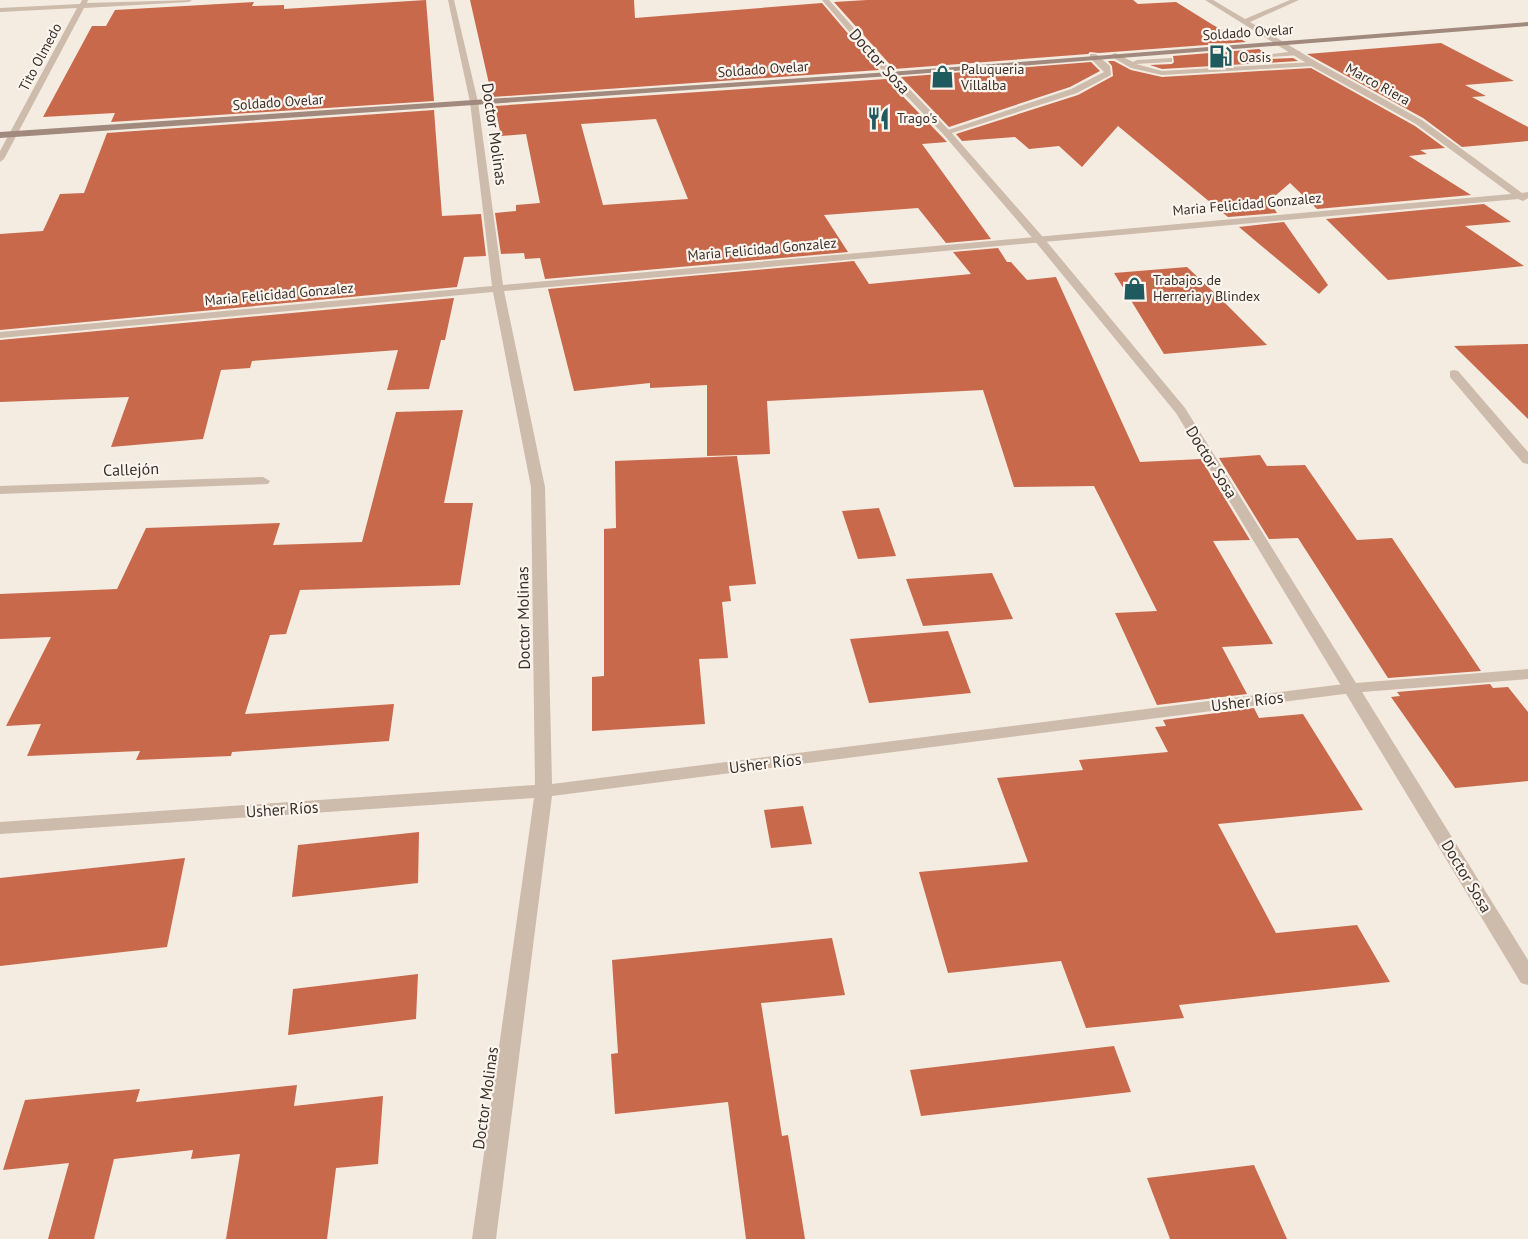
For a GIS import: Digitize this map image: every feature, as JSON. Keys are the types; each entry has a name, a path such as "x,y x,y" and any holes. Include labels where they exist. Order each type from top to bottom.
{"main road":[{"name":"Soldado Ovelar","path":"0,135 890,74 1093,56 1283,44 1528,24"}],"street":[{"path":"0,10 84,3 189,0"},
{"name":"Doctor Molinas","path":"451,0 474,102 498,289 538,487 544,791 484,1239"},
{"name":"Doctor Sosa","path":"825,0 890,74 946,132 1038,238 1181,411 1528,976"},
{"name":"Marco Riera","path":"1208,0 1419,122 1525,198"},
{"path":"1245,22 1296,0"},
{"name":"Tito Olmedo","path":"0,159 84,3"},
{"path":"1268,55 1297,53"},
{"path":"1115,55 1134,66 1162,73 1314,63"},
{"path":"946,132 1074,91 1108,73 1107,68 1093,56"},
{"path":"1128,63 1169,60"},
{"name":"Maria Felicidad Gonzalez","path":"0,335 1038,238 1525,198"},
{"path":"1454,374 1528,460"},
{"name":"Callejón","path":"0,490 263,481"},
{"name":"Usher Ríos","path":"0,828 544,791 1352,688 1528,674"}],"building":[{"path":"426,0 434,101 111,122 115,113 43,117 92,26 106,26 115,10 254,2 252,6 284,5 284,9"},
{"path":"470,0 634,0 635,18 822,3 879,70 492,97"},
{"path":"1133,0 1138,4 1176,2 1246,42 1090,52 1088,54 894,69 834,2"},
{"path":"1441,43 1514,81 1465,85 1486,96 1472,97 1528,127 1528,141 1462,147 1423,118 1307,54"},
{"name":"Oasis","path":"1259,49 1265,53 1262,56 1267,59 1293,58 1298,61 1162,69 1150,65 1172,64 1173,56"},
{"path":"1108,61 1114,61 1131,70 1162,77 1311,68 1415,126 1445,148 1420,150 1427,154 1409,156 1471,195 1317,209 1290,183 1269,201 1277,213 1228,217 1118,126 1082,167 1059,146 1029,149 1015,137 962,141 956,134 1078,95 1113,76 1112,66"},
{"path":"1091,62 1100,71 1070,87 949,127 901,77"},
{"path":"886,79 947,142 922,144 991,239 946,243 918,208 824,215 848,252 545,279 540,258 525,259 524,253 501,254 495,213 516,211 516,205 540,203 526,134 501,136 495,106","holes":["656,119 688,199 603,205 581,124"]},
{"path":"434,110 442,216 481,214 486,256 464,257 457,287 0,330 0,234 43,231 60,194 84,193 107,133"},
{"path":"1484,204 1511,222 1465,226 1524,266 1388,280 1326,219"},
{"path":"1284,222 1328,285 1319,294 1239,227"},
{"path":"998,248 1007,262 1011,262 1027,280 1056,277 1140,462 1201,459 1250,540 1213,541 1273,644 1222,647 1247,694 1157,705 1115,613 1157,611 1094,486 1014,487 983,390 767,401 770,454 707,456 707,385 650,388 650,383 574,391 548,289 854,261 869,284 971,274 953,252"},
{"path":"1187,267 1267,345 1164,354 1114,273"},
{"path":"454,298 445,340 441,340 429,389 387,390 398,350 252,361 250,368 221,370 203,439 111,447 129,397 0,402 0,340"},
{"path":"1528,344 1528,419 1454,346"},
{"path":"463,410 444,503 473,503 460,585 300,590 286,634 270,635 245,714 394,704 389,741 232,752 231,756 136,760 140,751 27,756 41,724 6,726 51,637 0,639 0,594 117,589 146,528 280,523 273,545 362,542 396,412"},
{"path":"1260,455 1267,466 1305,465 1357,540 1392,538 1481,671 1388,678 1298,538 1269,539 1219,458"},
{"path":"737,456 756,584 729,586 731,601 722,602 728,658 699,659 705,724 592,731 592,677 604,676 604,529 616,528 615,461"},
{"path":"879,508 896,556 858,559 842,511"},
{"path":"992,573 1013,619 923,626 906,579"},
{"path":"948,631 971,693 869,703 850,639"},
{"path":"1490,684 1493,688 1508,687 1528,712 1528,781 1455,788 1391,697 1400,696 1397,692"},
{"path":"1254,708 1259,718 1303,714 1363,810 1218,824 1276,933 1357,925 1390,982 1179,1005 1184,1018 1086,1028 1061,961 948,973 919,872 1028,862 997,778 1083,770 1079,760 1168,752 1155,727 1166,726 1163,720"},
{"path":"803,806 812,844 771,848 764,810"},
{"path":"419,832 418,883 292,897 298,845"},
{"path":"185,858 167,947 0,966 0,878"},
{"path":"832,938 845,995 761,1003 782,1136 788,1135 805,1239 746,1239 728,1102 615,1114 611,1054 618,1053 612,960"},
{"path":"418,974 416,1019 288,1035 293,989"},
{"path":"1114,1046 1131,1092 921,1116 910,1070"},
{"path":"297,1085 294,1106 383,1096 378,1164 336,1168 327,1239 226,1239 240,1154 191,1159 193,1150 114,1159 94,1239 48,1239 69,1163 3,1170 25,1100 140,1089 136,1102"},
{"path":"1254,1165 1287,1239 1170,1239 1147,1178"}],"place":[{"name":"Oasis","path":"1221,57"},
{"name":"Paluqueria Villalba","path":"943,77"},
{"name":"Trago's","path":"879,118"},
{"name":"Trabajos de Herreria y Blindex","path":"1135,288"}]}
